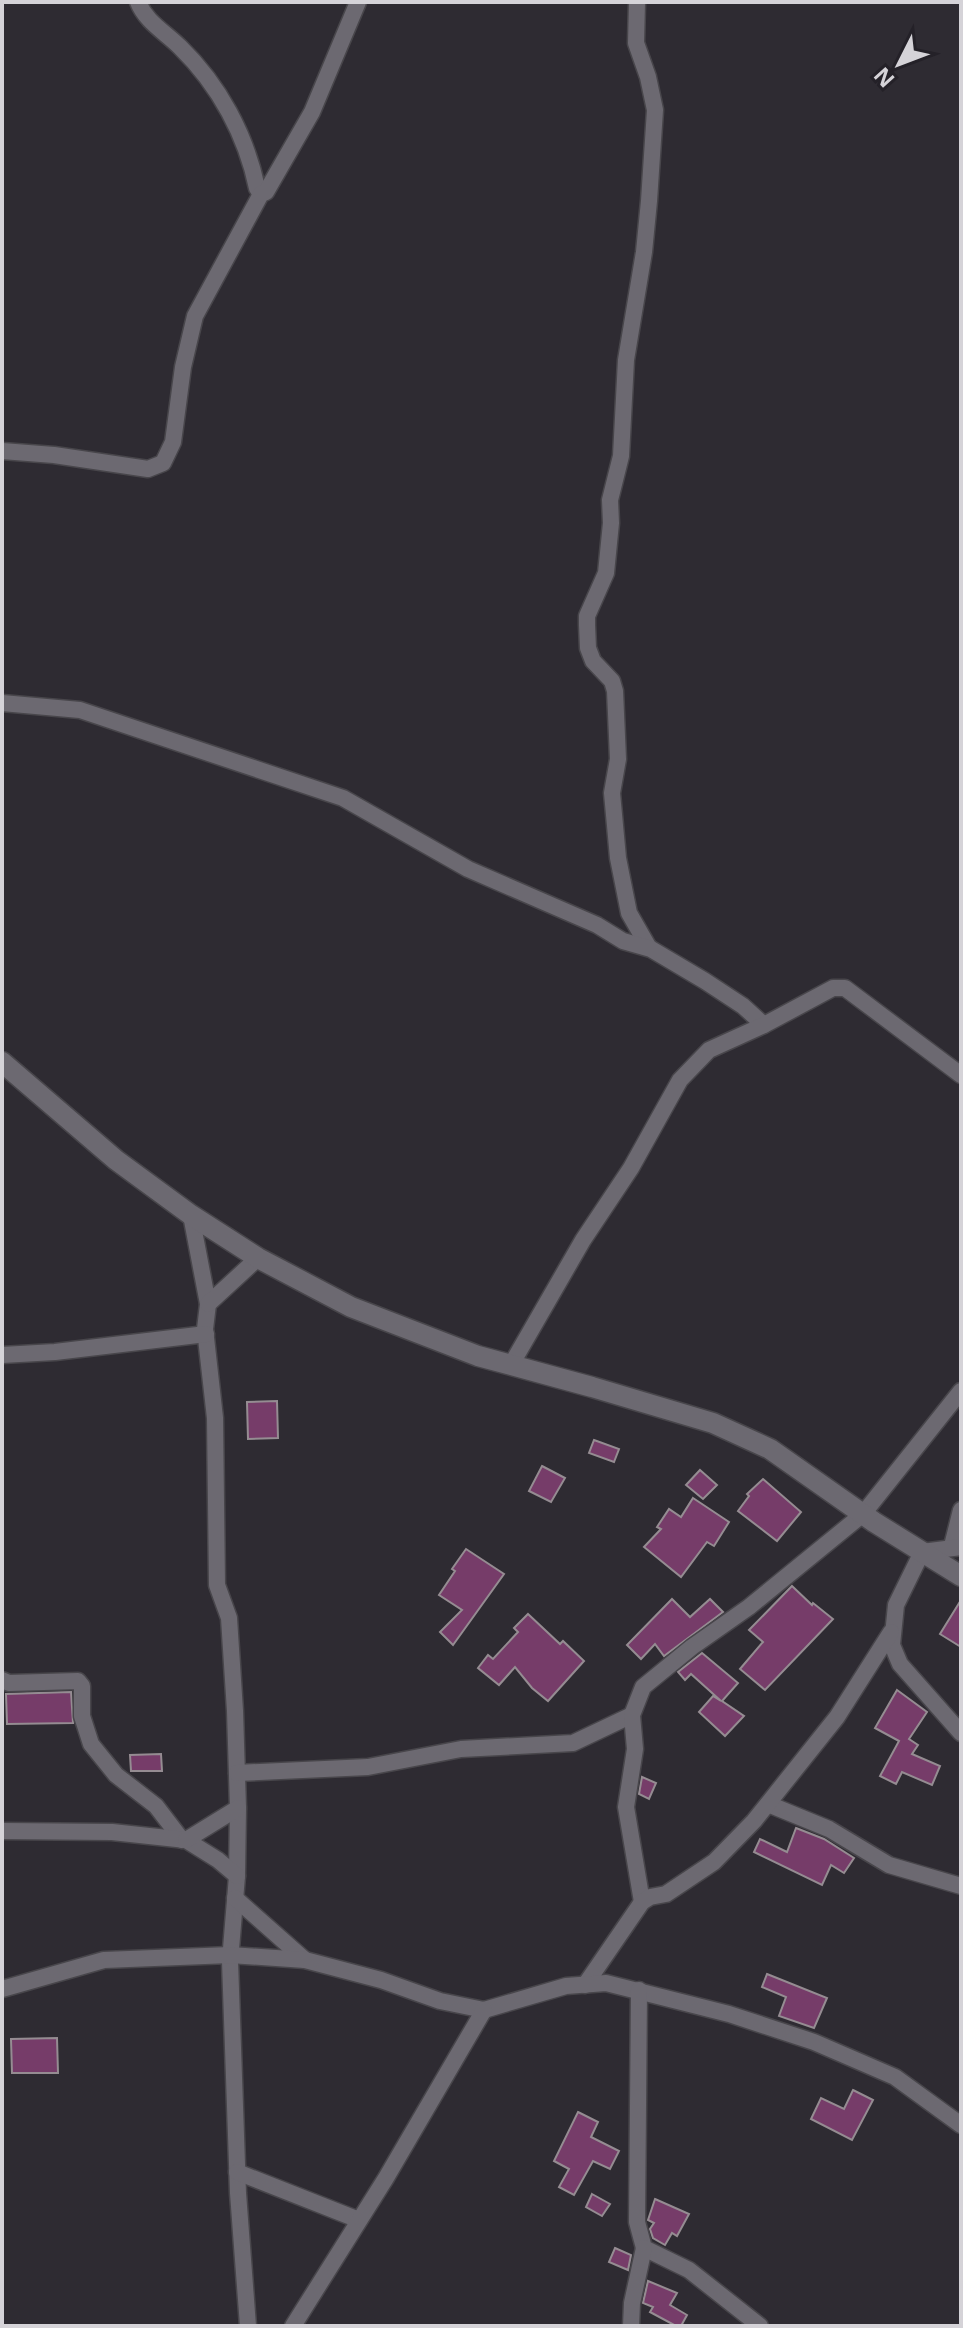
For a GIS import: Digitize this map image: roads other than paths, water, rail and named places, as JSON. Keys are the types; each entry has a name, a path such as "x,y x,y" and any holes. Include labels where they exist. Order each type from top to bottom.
{"street":[{"path":"138,2 143,14 183,49 221,99 240,130 261,194"},
{"path":"2,451 148,469 159,467 173,442 183,367 195,316 261,194 266,192 312,112 358,2"},
{"path":"637,2 636,43 655,110 649,201 626,360 621,456 610,500 606,573 587,616 587,625 588,648 593,661 612,681 615,691 618,759 612,793 618,858 629,913 649,948"},
{"path":"2,703 80,710 343,798 468,869 597,925 623,941 649,948 743,1006 764,1025"},
{"path":"511,1365 583,1240 631,1168 680,1080 709,1050 833,988 845,988 961,1075"},
{"path":"2,1062 116,1160 191,1215 258,1258 351,1307 478,1356 713,1423 770,1449 863,1514 961,1576"},
{"path":"191,1215 208,1304 206,1334 215,1418 217,1585 229,1618 237,1773 237,1876 230,1955 237,2172 248,2326"},
{"path":"208,1304 258,1258"},
{"path":"2,1355 55,1352 206,1334"},
{"path":"642,1902 626,1807 635,1749 632,1715 643,1687 692,1647 749,1607 863,1514 961,1391"},
{"path":"922,1552 957,1547 961,1510"},
{"path":"922,1552 896,1605 892,1645 900,1664 961,1733"},
{"path":"585,1985 642,1902 666,1894 714,1862 768,1804 837,1717 891,1632"},
{"path":"2,1680 9,1683 78,1681 82,1686 82,1716 86,1734 116,1775 156,1806 184,1840 218,1860 237,1876"},
{"path":"237,1773 368,1767 461,1749 573,1743 632,1715"},
{"path":"768,1804 829,1829 889,1865 961,1886"},
{"path":"2,1831 112,1832 184,1840 238,1808"},
{"path":"235,1898 305,1960"},
{"path":"2,1989 104,1960 230,1955 305,1960 381,1980 440,2001 484,2010 566,1986 606,1983 729,2014 814,2042 895,2077 961,2125"},
{"path":"631,2326 632,2303 644,2248 637,2222 639,1990"},
{"path":"293,2326 484,2010"},
{"path":"237,2172 359,2220"},
{"path":"644,2248 689,2270 760,2326"}]}
